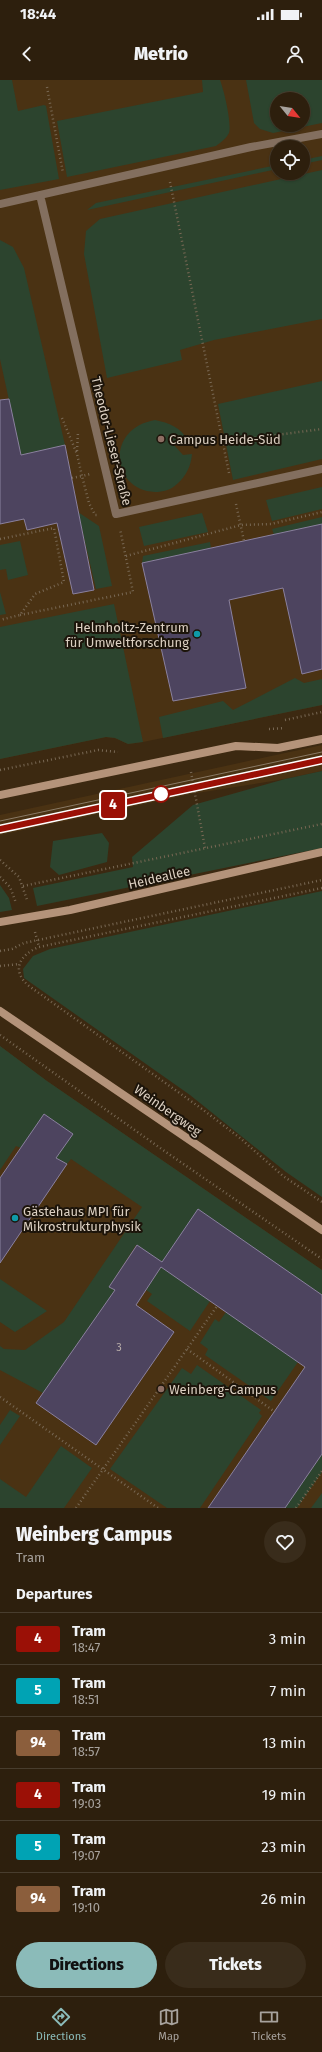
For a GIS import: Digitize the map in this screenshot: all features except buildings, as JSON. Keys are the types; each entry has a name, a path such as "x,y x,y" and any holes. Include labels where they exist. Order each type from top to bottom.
{"main road":[{"path":"0,795 236,746 278,748 322,739"},
{"name":"Heideallee","path":"0,922 70,910 322,852"},
{"name":"Weinbergweg","path":"0,1010 322,1230"}],"street":[{"path":"0,204 166,166 322,134"},
{"name":"Theodor-Lieser-Straße","path":"40,195 116,514 322,469"}],"path":[{"path":"47,87 66,189"},
{"path":"166,166 244,541"},
{"path":"0,620 132,592 126,556 116,514 95,515 89,503 77,454 62,418"},
{"path":"223,442 322,429"},
{"path":"72,478 82,476"},
{"path":"126,556 241,525 272,524 322,512"},
{"path":"0,539 54,528 64,582 35,594 20,615"},
{"path":"285,720 322,712"},
{"path":"188,755 205,848"},
{"path":"192,799 196,798"},
{"path":"0,860 19,877 23,886 322,824"},
{"path":"0,951 12,949 24,943 322,880"},
{"path":"322,888 39,947 26,953 19,964 20,974 23,981 29,986 202,1109 240,1138 283,1176 322,1202"},
{"path":"0,966 19,964"},
{"path":"0,1035 163,1150 322,1259"},
{"path":"76,1508 217,1306"},
{"path":"187,1349 275,1412"},
{"path":"0,1397 158,1508"},
{"path":"296,1508 322,1471"}],"shaded area":[{"name":"Campus Heide-Süd","path":"0,80 322,80 322,705 143,742 128,744 115,738 106,737 0,759"},
{"path":"322,745 322,771 285,779 191,794 0,835 0,815"},
{"name":"Weinberg-Campus","path":"0,1046 47,1081 322,1270 322,1508 0,1508"}],"green space":[{"path":"0,80 12,80 18,111 44,105 46,106 59,179 0,190"},
{"path":"202,80 220,80 224,91 230,129 225,139 216,146 67,177 57,121 203,92"},
{"path":"246,80 322,80 322,123 310,125 310,92 270,92 270,132 278,132 273,133 260,129 254,123"},
{"path":"322,156 322,160 310,163 310,159"},
{"path":"270,166 270,171 87,210 96,203"},
{"path":"322,170 322,319 214,340 180,350 182,360 107,378 84,254 86,231 100,219 277,180 310,180 310,173"},
{"path":"0,240 13,247 24,268 65,445 21,455 0,359"},
{"path":"322,381 322,459 233,480 218,404"},
{"path":"155,420 170,424 182,432 188,441 173,444 183,455 192,454 188,470 183,478 170,489 155,492 141,489 130,482 123,471 120,459 121,446 127,435 139,426"},
{"path":"322,487 322,509 272,521 266,500"},
{"path":"78,512 99,526 112,586 96,589"},
{"path":"202,513 208,532 144,546 139,527"},
{"path":"322,517 322,524 274,535 272,529"},
{"path":"20,541 28,575 8,580 6,569 0,570 0,545"},
{"path":"210,542 211,548 142,563 143,556"},
{"path":"0,592 6,614 0,615"},
{"path":"114,604 143,742 128,744 115,738 106,737 0,759 0,627"},
{"path":"295,678 304,683 322,679 322,705 163,738 159,717 223,701 233,710"},
{"path":"322,771 322,848 37,906 33,888 133,867 132,857 193,805 285,779"},
{"path":"102,833 109,843 107,862 59,875 50,867 53,841"},
{"path":"0,885 9,898 12,910 0,912"},
{"path":"322,891 322,1197 286,1172 190,1095 24,978 23,969 33,956 50,949"},
{"path":"0,1046 47,1081 322,1270 322,1295 198,1210 162,1262 136,1245 109,1287 115,1290 43,1393 0,1370 0,1346 4,1349 25,1350 64,1322 142,1207 71,1159 67,1164 56,1158 72,1134 44,1114 21,1148 16,1146 0,1170"},
{"path":"161,1267 210,1301 190,1331 147,1301 152,1294 146,1290"},
{"path":"0,1279 47,1311 15,1332 0,1322"},
{"path":"226,1312 298,1362 271,1401 205,1355 208,1349 200,1343 215,1319 219,1322"},
{"path":"197,1365 261,1410 259,1413 262,1416 200,1508 167,1508 110,1469 182,1368 191,1374"},
{"path":"10,1410 20,1416 0,1445 0,1425"},
{"path":"61,1446 92,1468 64,1508 0,1508 0,1479 26,1497"},
{"path":"322,1454 322,1472 297,1508 285,1508"},
{"path":"322,1493 322,1508 311,1508"}],"tram line":[{"path":"0,821 322,752"},
{"path":"0,829 322,760"},
{"name":"4","path":"0,829 322,760"}],"place":[{"name":"Campus Heide-Süd","path":"161,439"},
{"name":"Helmholtz-Zentrum für Umweltforschung","path":"197,634"},
{"name":"Gästehaus MPI für Mikrostrukturphysik","path":"15,1218"},
{"name":"Weinberg-Campus","path":"161,1389"}]}
